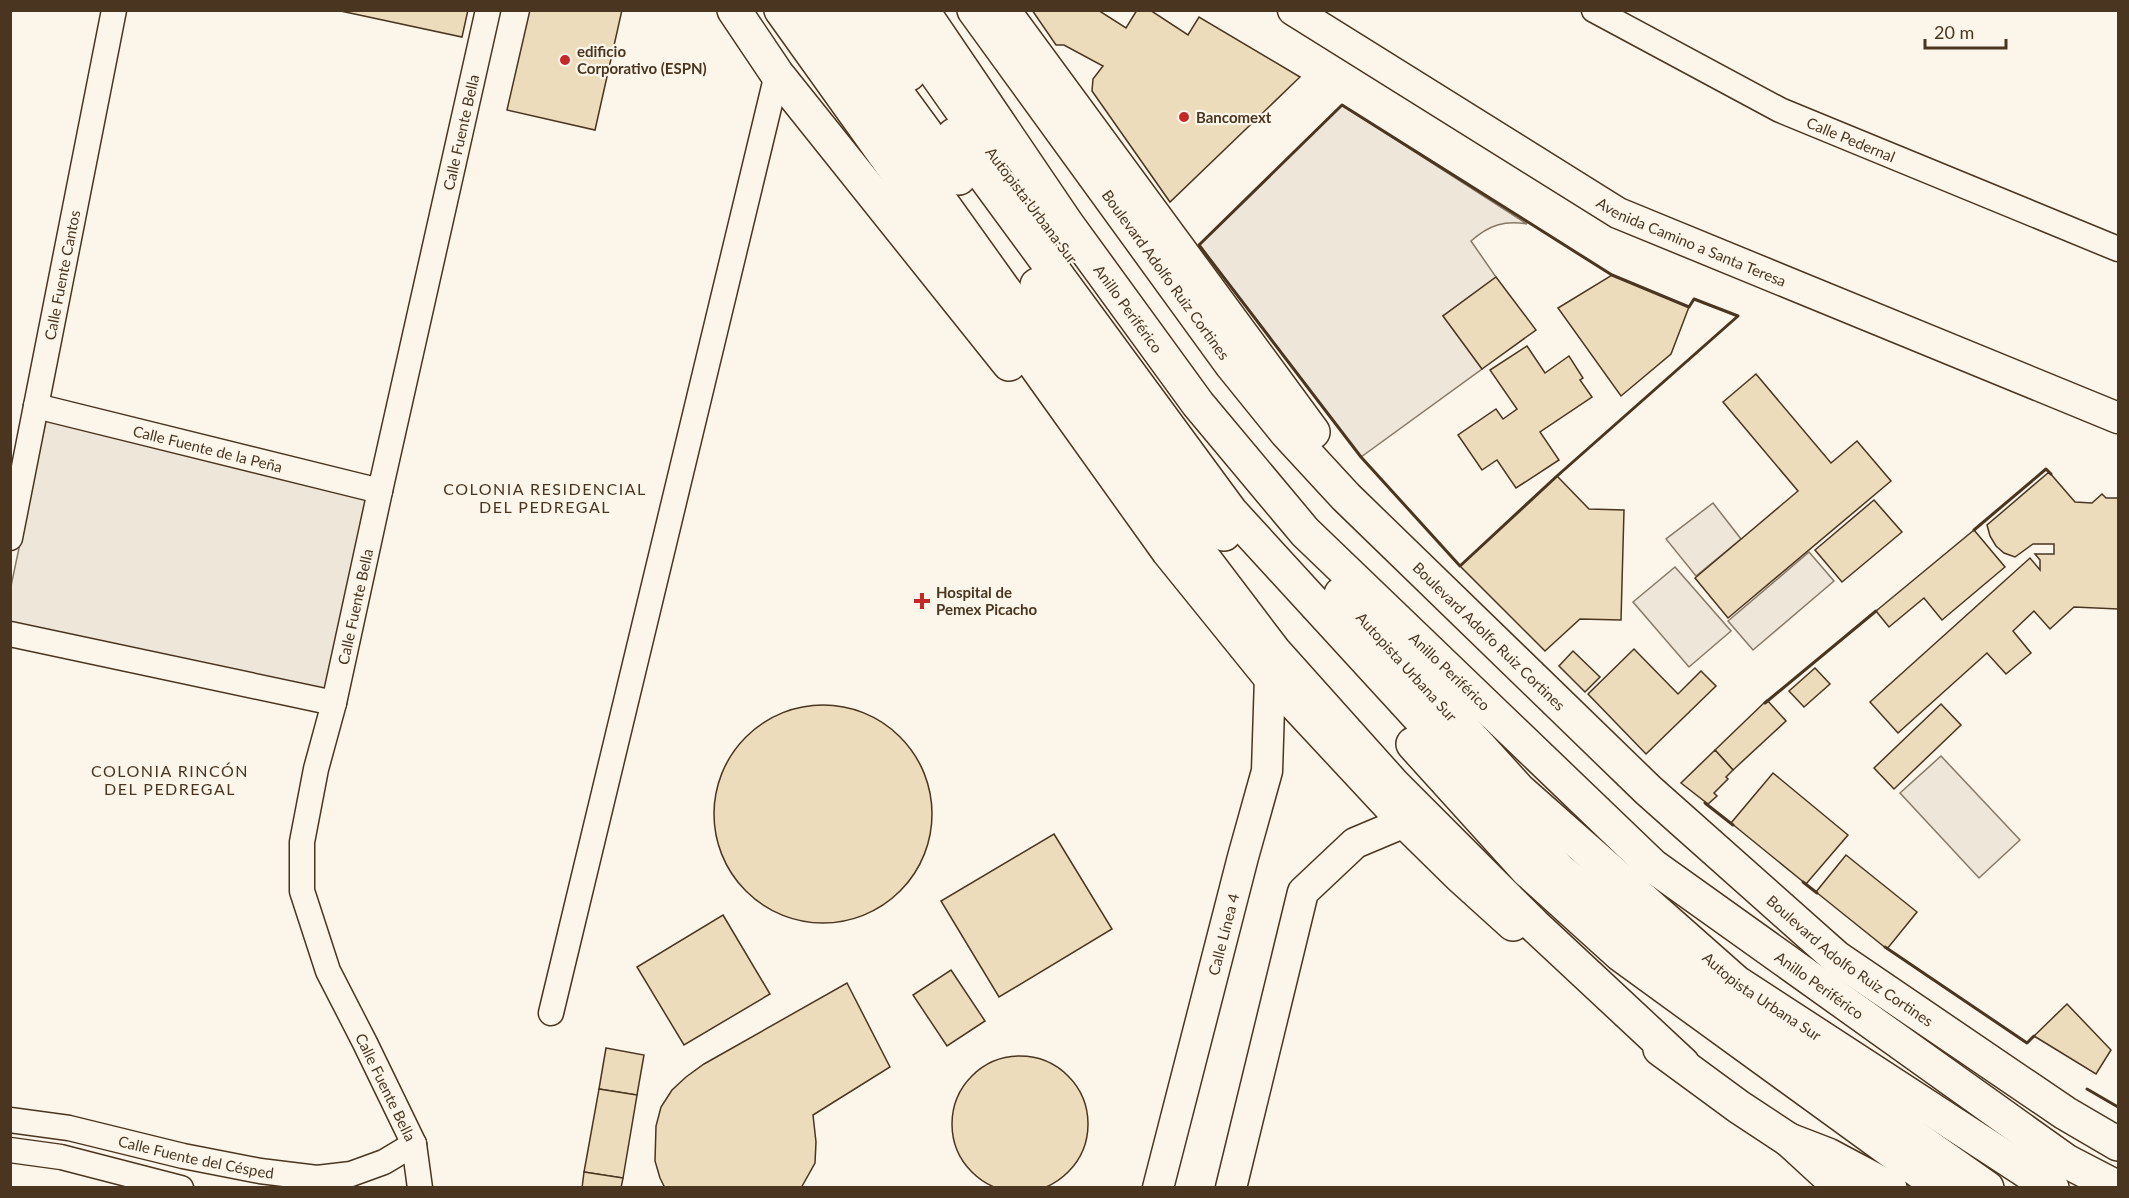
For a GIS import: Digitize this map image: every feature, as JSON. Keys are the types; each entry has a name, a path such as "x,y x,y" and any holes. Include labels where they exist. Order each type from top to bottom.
{"main road":[{"path":"734,10 777,75 1079,452 1168,551 1270,676 1405,822 1460,876 1622,1022 1683,1064 1739,1107 1789,1140 1828,1155 1890,1188"},
{"path":"781,10 1168,551"},
{"path":"804,10 1070,382 1274,651 1394,785 1534,925 1683,1064"},
{"path":"836,10 1028,272 1108,388 1189,495 1527,870 1621,955 1942,1188"},
{"name":"Autopista Urbana Sur","path":"862,10 1231,512 1559,870 1765,1032 1987,1188"},
{"name":"Autopista Urbana Sur","path":"891,10 983,141 1234,476 1518,790 1736,982 2059,1174"},
{"name":"Anillo Periférico","path":"922,10 1067,224 1198,404 1305,532 1653,866 2059,1174 2118,1188"},
{"name":"Boulevard Adolfo Ruiz Cortines","path":"974,10 1231,364 1279,423 1346,496 1648,790 1837,958 2065,1113 2118,1144"},
{"path":"1003,10 1334,460 1429,576"},
{"path":"1789,1140 1827,1180 1854,1188"},
{"path":"2059,1174 2118,1180"}],"street":[{"name":"Calle Fuente Cantos","path":"10,538 114,10"},
{"name":"Calle Fuente Bella","path":"420,1188 414,1144 328,971 302,891 302,842 316,770 334,703 488,10"},
{"name":"Avenida Camino a Santa Teresa","path":"1293,10 1618,213 2118,418"},
{"name":"Calle Pedernal","path":"1594,10 1780,110 2118,249"},
{"path":"551,1013 777,75"},
{"name":"Calle Fuente de la Peña","path":"36,406 380,491"},
{"path":"10,634 334,703"},
{"name":"Calle Línea 4","path":"1158,1188 1267,771 1270,676"},
{"path":"1231,1188 1303,892 1355,843 1405,822"},
{"name":"Calle Fuente del Césped","path":"10,1120 69,1128 183,1156 317,1179 351,1174 384,1162 414,1144"},
{"name":"Calle Fuente del Césped","path":"10,1150 61,1157 178,1187"},
{"path":"178,1187 183,1156"}],"shaded area":[{"path":"1342,105 1527,224 1504,223 1484,231 1471,241 1496,277 1443,316 1482,369 1361,457 1199,245"},
{"path":"46,420 369,498 328,691 11,622 11,586"},
{"path":"1713,503 1741,539 1696,576 1666,539"},
{"path":"1809,552 1834,581 1753,650 1728,621"},
{"path":"1675,567 1731,631 1689,667 1633,602"},
{"path":"1941,756 2020,840 1979,878 1900,793"}],"building":[{"path":"336,10 468,10 462,37"},
{"name":"edificio Corporativo (ESPN)","path":"530,10 622,10 595,130 507,110"},
{"name":"Bancomext","path":"1032,10 1098,10 1126,28 1137,10 1150,10 1188,35 1199,17 1300,77 1170,202 1092,91 1093,79 1103,66 1064,45 1056,45"},
{"path":"1612,275 1689,307 1671,354 1621,396 1558,308"},
{"path":"1496,277 1536,330 1482,369 1443,316"},
{"path":"1527,346 1545,373 1569,356 1583,378 1580,380 1592,397 1540,432 1559,460 1516,488 1497,460 1482,470 1458,435 1496,409 1503,419 1517,409 1490,370"},
{"path":"1756,374 1831,463 1857,441 1891,481 1728,618 1695,578 1798,491 1723,402"},
{"path":"2049,472 2075,502 2092,503 2102,494 2106,498 2118,498 2118,609 2074,607 2050,629 2034,611 2013,631 2031,653 2006,674 1987,653 1898,733 1870,702 2030,558 2040,570 2040,560 2035,554 2054,554 2054,544 2033,544 2015,557 2004,553 1996,546 1987,525"},
{"path":"1557,476 1589,509 1624,510 1621,620 1580,619 1545,651 1460,566"},
{"path":"1874,500 1902,532 1842,582 1815,550"},
{"path":"1974,530 2005,567 1942,620 1924,598 1889,627 1876,611"},
{"path":"1634,649 1678,694 1701,671 1716,686 1646,754 1588,694"},
{"path":"1573,651 1600,677 1585,692 1559,666"},
{"path":"1815,668 1830,684 1804,707 1789,691"},
{"path":"1767,700 1786,721 1733,770 1715,750"},
{"path":"1941,704 1961,725 1894,789 1874,768"},
{"path":"812,705 834,705 865,713 884,723 900,737 914,753 924,772 932,803 928,846 924,856 914,875 900,891 884,905 855,919 834,923 812,923 791,919 762,905 732,875 718,846 714,825 714,803 718,782 732,753 762,723 791,709"},
{"path":"1715,750 1733,770 1726,777 1728,779 1714,793 1717,796 1708,804 1681,783"},
{"path":"1773,773 1848,835 1806,884 1731,823"},
{"path":"1054,834 1112,929 999,997 941,901"},
{"path":"1846,855 1917,912 1887,949 1816,892"},
{"path":"723,915 770,994 684,1045 637,967"},
{"path":"951,970 985,1021 947,1046 913,995"},
{"path":"847,983 890,1067 813,1115 816,1142 815,1163 801,1188 665,1188 655,1161 656,1126 661,1107 672,1090 704,1064"},
{"path":"2067,1004 2111,1050 2096,1074 2034,1036"},
{"path":"606,1048 644,1055 637,1095 599,1089"},
{"path":"1020,1056 1046,1062 1068,1076 1082,1098 1088,1124 1082,1150 1068,1172 1046,1186 1020,1192 994,1186 972,1172 958,1150 952,1124 958,1098 972,1076 994,1062"},
{"path":"599,1089 637,1095 623,1178 584,1172"},
{"path":"584,1172 623,1178 621,1188 582,1188"}],"wall":[{"path":"1342,105 1612,275 1689,307 1694,299 1738,316 1557,476 1460,566 1361,457 1199,245 1342,105"},
{"path":"1974,530 2046,469 2051,474"},
{"path":"1765,703 1876,611"},
{"path":"1705,803 1733,825"},
{"path":"1803,882 1817,893"},
{"path":"1885,947 2027,1043 2034,1036"},
{"path":"2087,1089 2118,1107"}],"place":[{"name":"edificio Corporativo (ESPN)","path":"565,60"},
{"name":"Bancomext","path":"1184,117"},
{"name":"Hospital de Pemex Picacho","path":"922,601"}],"district":[{"name":"COLONIA RESIDENCIAL DEL PEDREGAL","path":"545,497"},
{"name":"COLONIA RINCÓN DEL PEDREGAL","path":"170,779"}]}
